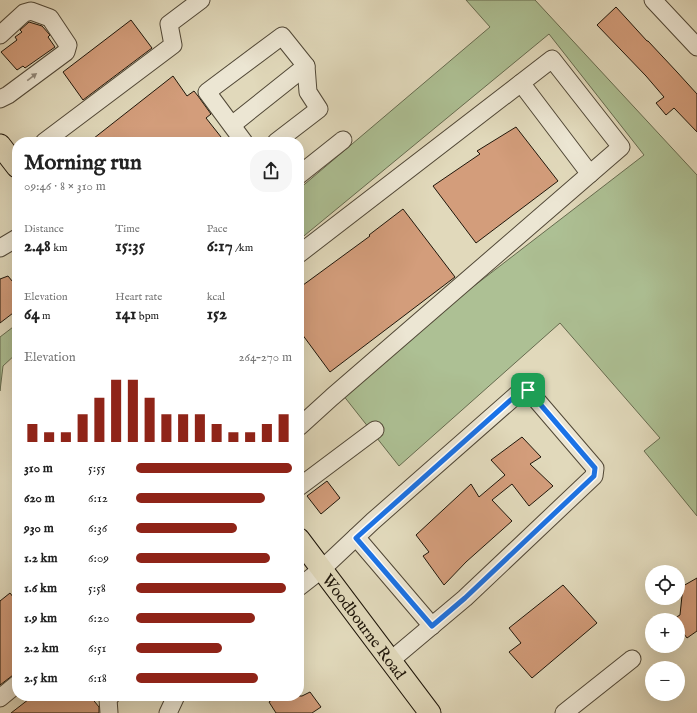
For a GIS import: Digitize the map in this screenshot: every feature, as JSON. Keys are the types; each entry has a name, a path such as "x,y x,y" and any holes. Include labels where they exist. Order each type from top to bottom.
{"main road":[{"path":"0,145 12,159"},
{"name":"Woodbourne Road","path":"304,546 430,713"}],"street":[{"path":"51,137 173,45 169,24 201,0"},
{"path":"654,0 697,47"},
{"path":"0,35 24,13 31,11 50,18 68,45 66,52 8,95 0,99"},
{"path":"240,137 207,92 282,36 306,66 308,92 319,109 283,137"},
{"path":"304,250 552,59 621,147 304,423"},
{"path":"232,125 306,66"},
{"path":"521,83 590,174"},
{"path":"304,171 343,140"},
{"path":"0,248 12,241"},
{"path":"304,583 322,569 522,390 528,390 595,468 594,476 465,598 390,660"},
{"path":"304,483 375,430"},
{"path":"356,538 432,626"},
{"path":"564,713 632,659"},
{"path":"0,698 12,688"},
{"path":"108,701 109,713"},
{"path":"168,713 174,701"}],"green space":[{"path":"466,0 535,0 697,175 697,516 644,451 660,438 560,323 399,466 339,390 644,155 549,34 304,236 304,185 490,27"},
{"path":"12,328 12,358 3,366 0,391 0,337"}],"building":[{"path":"616,7 697,94 697,132 674,108 666,115 656,103 664,97 597,25"},
{"path":"131,20 152,48 83,100 63,72"},
{"path":"29,22 42,26 50,35 48,37 55,47 25,68 23,66 17,70 1,52 17,40 15,37 22,32 20,30"},
{"path":"173,76 187,96 194,91 198,96 211,114 206,118 221,137 95,137"},
{"path":"516,127 558,181 476,243 433,186 480,154 477,151"},
{"path":"403,209 455,277 330,372 304,337 304,284 370,236 369,235"},
{"path":"8,276 12,281 12,314 0,323 0,279"},
{"path":"522,437 541,457 530,464 553,486 529,506 512,484 492,500 512,521 466,562 444,585 423,556 429,552 416,535 471,484 479,497 505,475 491,460"},
{"path":"327,481 340,498 321,514 307,496"},
{"path":"697,578 697,631 687,638 685,635 685,613 680,613 681,605 685,605 685,585"},
{"path":"563,585 597,623 532,678 509,652 521,643 509,628"},
{"path":"10,593 12,596 12,676 0,685 0,601"},
{"path":"310,692 321,707 312,713 276,713 269,702 304,701 304,695"},
{"path":"27,701 94,701 99,707 99,713 11,713"}],"route":[{"path":"522,390 528,390 595,468 594,476 465,598 432,626 356,538 522,390"}]}
